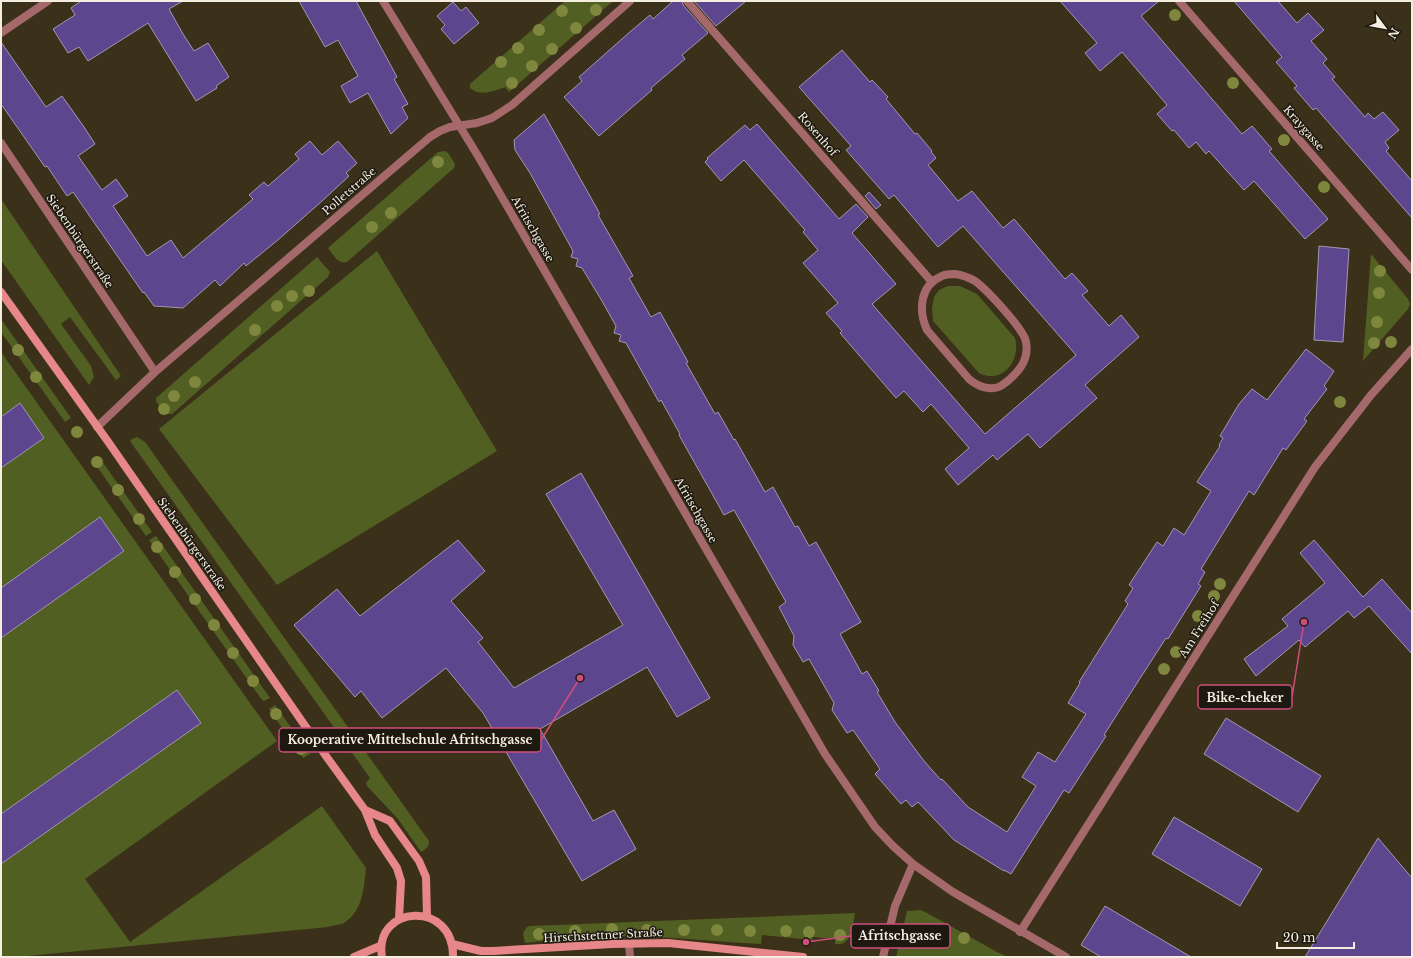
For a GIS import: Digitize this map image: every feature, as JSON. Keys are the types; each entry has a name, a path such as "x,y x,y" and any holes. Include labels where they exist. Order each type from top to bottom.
{"street":[{"path":"1,33 48,1"},
{"name":"Afritschgasse","path":"383,1 478,156 826,754 875,826 893,846 913,864 953,892 1020,932 1066,957"},
{"name":"Polletstraße","path":"97,427 155,372 430,137 440,130 477,123 492,118 512,105 630,1"},
{"name":"Rosenhof","path":"687,1 932,282"},
{"name":"Kraygasse","path":"1179,1 1412,270"},
{"name":"Siebenbürgerstraße","path":"1,143 155,372"},
{"path":"955,274 964,276 984,288 1021,331 1026,340 1027,352 1024,362 1019,371 1004,385 994,388 983,387 975,384 927,330 923,322 923,300 925,290 932,282 943,276 955,274"},
{"name":"Siebenbürgerstraße","path":"1,292 365,810 375,835 397,868 401,881 399,919"},
{"name":"Am Freihof","path":"1020,932 1315,467 1371,395 1412,349"},
{"path":"365,810 390,821 419,861 426,877 427,917"},
{"path":"883,957 895,906 913,864"},
{"path":"382,957 380,946 388,930 399,919 412,915 427,917 436,921 447,931 452,944 453,957"},
{"name":"Hirschstettner Straße","path":"452,944 481,951 493,951 668,943 803,957"},
{"path":"629,944 630,957"},
{"path":"354,957 380,946"}],"green space":[{"path":"565,1 613,1 509,92 505,87 483,93 474,91 470,88 470,84"},
{"path":"445,151 455,164 454,168 347,262 341,262 336,258 328,248 438,152"},
{"path":"1,199 121,376 116,380 70,317 61,324 91,366 94,377 89,385 1,260"},
{"path":"377,251 497,451 277,585 159,429"},
{"path":"1371,254 1408,299 1410,304 1408,309 1363,361"},
{"path":"317,257 330,272 328,277 172,414 165,414 156,401 156,398"},
{"path":"948,286 960,286 977,294 1015,338 1016,346 1013,362 1003,373 996,376 988,376 979,373 933,321 932,308 934,297 939,290"},
{"path":"1,319 71,418 65,422 1,332"},
{"path":"1,352 277,741 85,879 130,942 322,806 366,868 363,891 359,905 350,918 344,923 328,927 17,957 1,957 1,864 201,723 177,690 1,814 1,638 124,551 100,517 1,588 1,468 44,438 20,404 1,417"},
{"path":"137,437 145,442 429,841 428,846 424,850 421,852 398,819 367,786 366,783 370,778 130,441"},
{"path":"99,457 152,532 146,536 93,461"},
{"path":"156,536 270,698 264,701 262,700 149,540"},
{"path":"275,705 310,754 303,758 269,709"},
{"path":"921,910 1008,957 896,957 907,911"},
{"path":"855,913 851,934 845,942 841,944 835,944 835,939 813,937 812,940 762,935 761,944 663,937 624,936 584,937 525,943 523,933 527,927 531,926"}],"building":[{"path":"81,1 183,1 169,9 183,34 194,51 208,43 229,77 216,86 217,88 196,101 148,23 88,61 79,47 68,53 53,29 75,15 71,8"},
{"path":"299,1 356,1 397,77 394,79 408,104 402,107 408,118 391,134 368,93 350,103 341,86 358,76 338,40 325,47"},
{"path":"673,1 682,1 683,5 708,33 682,55 685,59 599,136 564,97 582,81 579,77 631,31 650,15 653,19"},
{"path":"694,1 746,1 716,26"},
{"path":"1060,1 1159,1 1141,16 1242,134 1252,126 1272,149 1269,151 1328,219 1305,239 1254,181 1244,190 1209,151 1206,154 1196,142 1189,148 1174,130 1172,131 1157,114 1167,105 1122,52 1100,71 1085,53 1097,43"},
{"path":"1234,1 1278,1 1297,23 1308,13 1324,30 1311,41 1327,59 1323,63 1335,77 1332,79 1365,117 1368,113 1374,119 1383,112 1399,130 1385,142 1389,148 1386,151 1412,181 1412,218 1316,108 1313,110 1294,88 1297,86 1276,62 1282,57"},
{"path":"453,2 461,11 466,7 479,23 454,44 441,29 445,25 437,16"},
{"path":"1,42 46,107 62,96 84,127 95,144 78,156 102,190 116,179 128,196 113,206 147,256 171,240 183,258 253,199 249,195 264,182 268,186 299,159 295,154 310,141 322,155 338,141 357,163 346,173 349,176 322,201 246,266 244,263 220,286 215,280 183,308 154,306 144,292 143,293 73,192 67,196 47,166 45,167 1,104"},
{"path":"842,50 870,82 872,80 888,97 886,99 915,134 917,133 932,151 931,152 936,158 928,165 958,201 972,191 1003,228 1014,219 1065,279 1072,273 1088,291 1082,295 1109,326 1121,315 1139,337 1085,385 1097,398 1040,448 1028,434 997,460 993,455 958,485 945,469 969,448 931,404 923,412 904,391 896,398 840,333 842,331 826,313 838,303 803,263 818,250 803,232 805,230 744,160 721,181 705,162 708,159 707,158 745,125 750,130 757,124 839,219 856,204 868,217 852,233 896,284 872,304 985,434 1076,355 963,226 938,247 894,195 889,199 846,150 851,146 799,87"},
{"path":"544,114 600,214 598,215 633,276 629,278 651,317 660,312 688,362 686,363 715,414 718,412 765,492 773,487 795,527 798,526 809,546 816,542 861,622 840,634 862,674 867,671 879,691 877,692 895,722 924,761 941,780 942,779 968,807 1007,832 1036,786 1022,777 1038,752 1055,762 1086,714 1068,703 1080,683 1079,682 1128,604 1125,601 1133,588 1129,585 1157,542 1163,546 1174,528 1184,535 1211,491 1197,482 1220,446 1219,445 1223,438 1220,436 1239,404 1252,389 1267,400 1306,349 1334,371 1324,386 1327,389 1304,419 1307,421 1286,450 1283,448 1254,495 1249,491 1201,569 1205,572 1198,584 1201,586 1168,639 1166,638 1121,708 1104,735 1106,736 1069,793 1064,790 1011,874 954,840 918,802 912,807 906,800 901,804 875,774 880,769 853,730 847,733 832,710 834,703 809,659 803,662 793,645 794,636 779,607 786,602 734,510 724,515 661,400 659,402 626,343 619,341 621,335 614,333 616,326 582,268 576,266 578,259 571,257 573,251 530,173 515,150 514,140"},
{"path":"869,192 881,205 876,209 865,196"},
{"path":"1319,246 1349,249 1343,342 1314,340"},
{"path":"20,403 44,438 1,468 1,417"},
{"path":"581,473 710,698 677,717 647,667 540,729 593,821 614,810 636,849 582,881 483,713 446,668 382,718 361,691 355,697 294,625 337,589 360,616 458,540 485,571 451,601 483,638 478,642 514,688 623,625 546,494"},
{"path":"100,517 124,551 1,638 1,588"},
{"path":"1314,540 1363,597 1382,579 1412,613 1412,654 1369,606 1354,618 1348,611 1305,647 1299,640 1256,676 1244,659 1288,626 1282,619 1325,583 1300,553"},
{"path":"177,690 201,723 1,864 1,814"},
{"path":"1226,718 1321,776 1298,812 1204,754"},
{"path":"1174,817 1262,869 1240,906 1152,854"},
{"path":"1378,838 1412,878 1412,957 1305,957"},
{"path":"1105,906 1191,957 1101,957 1081,945"}],"place":[{"name":"Bike-cheker","path":"1304,622"},
{"name":"Kooperative Mittelschule Afritschgasse","path":"580,678"},
{"name":"Afritschgasse","path":"806,942"}]}
